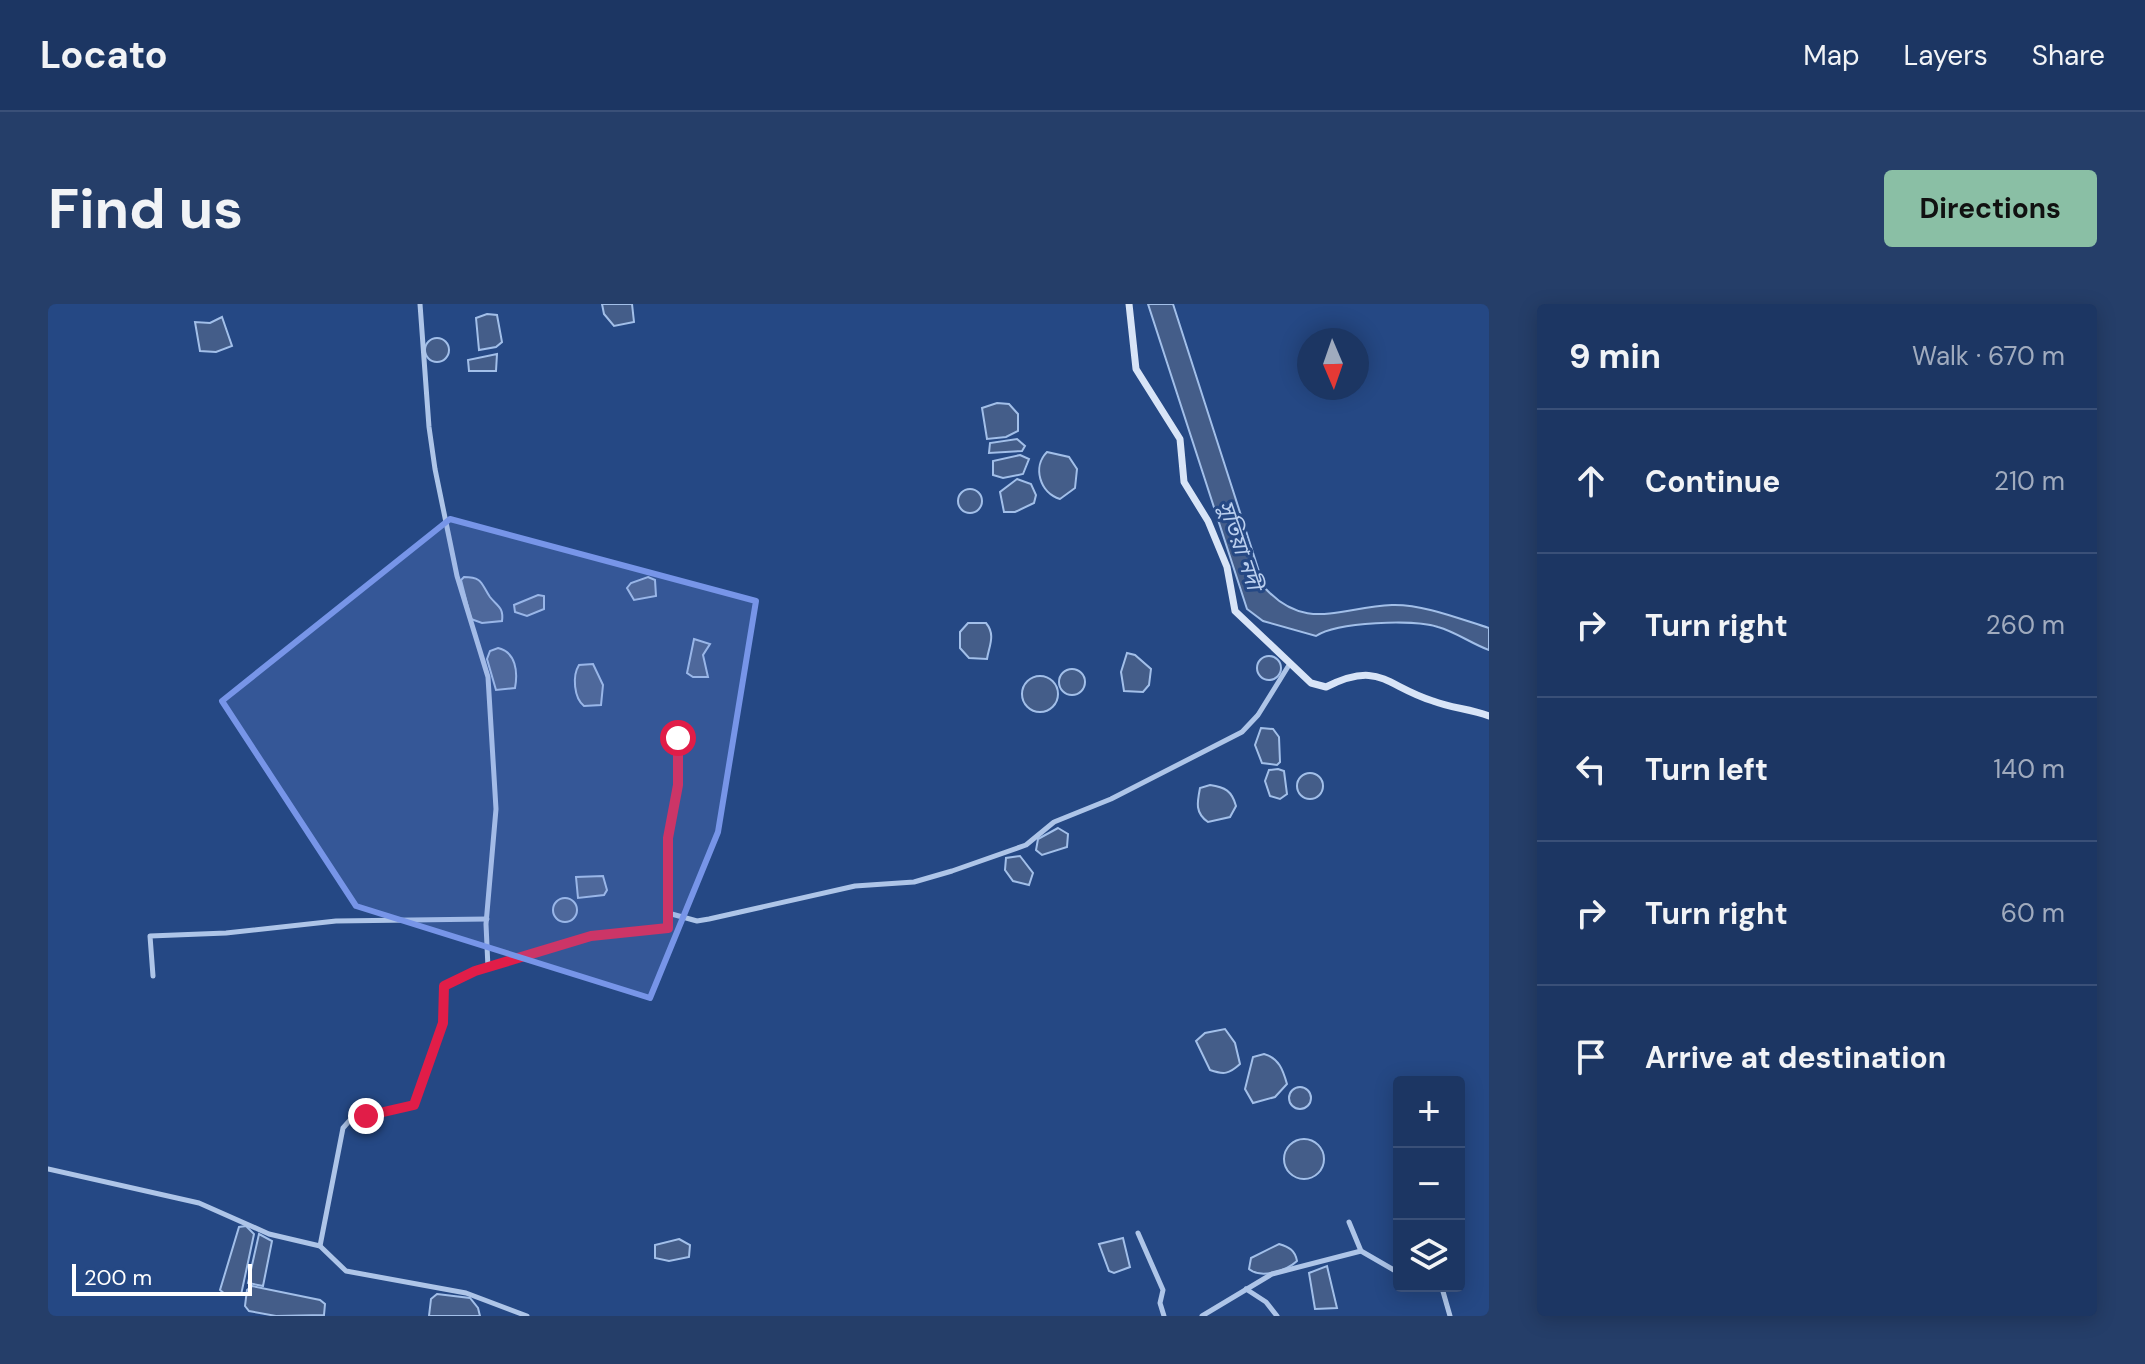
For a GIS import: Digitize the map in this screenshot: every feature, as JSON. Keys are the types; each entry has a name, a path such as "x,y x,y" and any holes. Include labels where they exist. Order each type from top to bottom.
{"street":[{"path":"420,304 435,469 457,576 488,677 496,809 487,919 488,968"},
{"path":"1129,304 1136,369 1180,439 1184,482 1208,521 1222,555 1235,611 1311,683 1326,687 1353,674 1381,677 1432,701 1489,716"},
{"path":"668,913 697,921 709,919 855,886 914,882 1010,852 1026,845 1054,822 1111,799 1242,732 1258,715 1289,665"},
{"path":"320,1246 343,1128 351,1119 414,1105 443,1023 444,986 488,968 591,936 668,928 668,838 678,785 678,738"},
{"path":"153,976 150,936 226,933 336,921 487,919"},
{"path":"48,1169 199,1203 269,1234 320,1246 346,1271 466,1293 527,1316"},
{"path":"1349,1222 1361,1251 1393,1270"},
{"path":"1138,1233 1163,1290 1160,1303 1164,1316"},
{"path":"1202,1316 1272,1274 1361,1251"},
{"path":"1245,1288 1266,1302 1277,1316"},
{"path":"1443,1292 1450,1316"}],"highlighted area":[{"path":"450,519 756,601 718,832 650,998 356,906 222,701"}],"water":[{"path":"602,304 632,304 634,322 614,326 604,314"},
{"name":"সুতিয়া নদী","path":"1148,304 1173,304 1264,587 1294,610 1309,613 1404,605 1441,613 1489,628 1489,650 1445,629 1412,623 1358,625 1316,636 1263,621 1247,609"},
{"path":"487,314 497,315 502,342 496,347 479,350 476,318"},
{"path":"222,317 232,346 216,352 200,351 195,322 210,323"},
{"path":"437,338 445,342 449,350 445,358 437,362 429,358 425,350 429,342"},
{"path":"497,354 496,371 469,371 468,360"},
{"path":"997,403 1009,404 1018,414 1018,431 1006,437 987,439 982,408"},
{"path":"1017,439 1025,446 1022,451 989,453 990,443"},
{"path":"1047,452 1069,457 1077,469 1075,488 1060,499 1047,491 1040,479 1040,465"},
{"path":"1020,455 1029,459 1023,474 1003,478 993,475 993,461"},
{"path":"1017,479 1031,484 1036,495 1034,503 1015,512 1004,512 1000,492"},
{"path":"970,489 979,492 982,501 979,510 970,513 961,510 958,501 961,492"},
{"path":"464,577 481,582 501,610 502,621 482,623 471,619 461,580"},
{"path":"648,577 655,580 656,596 634,600 627,588 631,583"},
{"path":"538,595 544,596 544,609 527,616 515,612 514,605"},
{"path":"968,623 986,623 989,627 991,641 987,659 969,658 960,648 960,632"},
{"path":"694,639 710,644 703,655 708,677 693,677 687,673"},
{"path":"498,648 512,658 515,688 496,690 487,659 490,651"},
{"path":"1127,653 1135,655 1151,669 1149,685 1143,692 1124,691 1121,672"},
{"path":"1269,656 1280,663 1281,668 1274,679 1269,680 1258,673 1257,668 1264,657"},
{"path":"593,664 603,685 601,705 584,706 576,692 575,675 579,665"},
{"path":"1072,669 1081,673 1085,682 1081,691 1072,695 1063,691 1059,682 1063,673"},
{"path":"1040,676 1053,681 1058,694 1053,707 1040,712 1027,707 1022,694 1027,681"},
{"path":"1261,728 1273,729 1279,737 1280,762 1277,765 1262,763 1255,745"},
{"path":"1269,770 1284,771 1287,794 1280,799 1270,796 1265,781"},
{"path":"1310,773 1319,777 1323,786 1319,795 1310,799 1301,795 1297,786 1301,777"},
{"path":"1210,785 1230,793 1236,806 1230,817 1208,822 1201,815 1198,803 1200,788"},
{"path":"1058,828 1068,834 1067,847 1042,855 1036,850 1038,839"},
{"path":"1020,856 1033,873 1029,885 1013,881 1005,870 1006,858"},
{"path":"603,876 607,890 604,895 578,898 576,877"},
{"path":"565,898 576,905 577,910 570,921 565,922 554,915 553,910 560,899"},
{"path":"1225,1029 1235,1043 1240,1064 1223,1073 1210,1070 1196,1041 1205,1033"},
{"path":"1264,1054 1277,1062 1287,1084 1275,1097 1253,1103 1245,1089 1253,1057"},
{"path":"1300,1087 1308,1090 1311,1098 1308,1106 1300,1109 1292,1106 1289,1098 1292,1090"},
{"path":"1304,1139 1318,1145 1324,1159 1318,1173 1304,1179 1290,1173 1284,1159 1290,1145"},
{"path":"246,1226 254,1234 241,1295 225,1294 220,1290 239,1227"},
{"path":"259,1234 272,1241 263,1286 248,1283"},
{"path":"1123,1238 1130,1267 1114,1273 1109,1271 1099,1244"},
{"path":"679,1239 690,1245 689,1257 669,1261 655,1258 655,1245"},
{"path":"1279,1244 1291,1250 1297,1261 1273,1272 1260,1273 1249,1269 1251,1258"},
{"path":"1327,1266 1337,1308 1315,1309 1309,1273"},
{"path":"252,1286 320,1300 325,1304 324,1315 276,1316 249,1311 245,1306 247,1290"},
{"path":"437,1294 470,1298 480,1316 429,1316 431,1299"}],"route":[{"path":"366,1116 414,1105 443,1023 444,986 475,971 591,936 668,928 668,838 678,785 678,738"}]}
